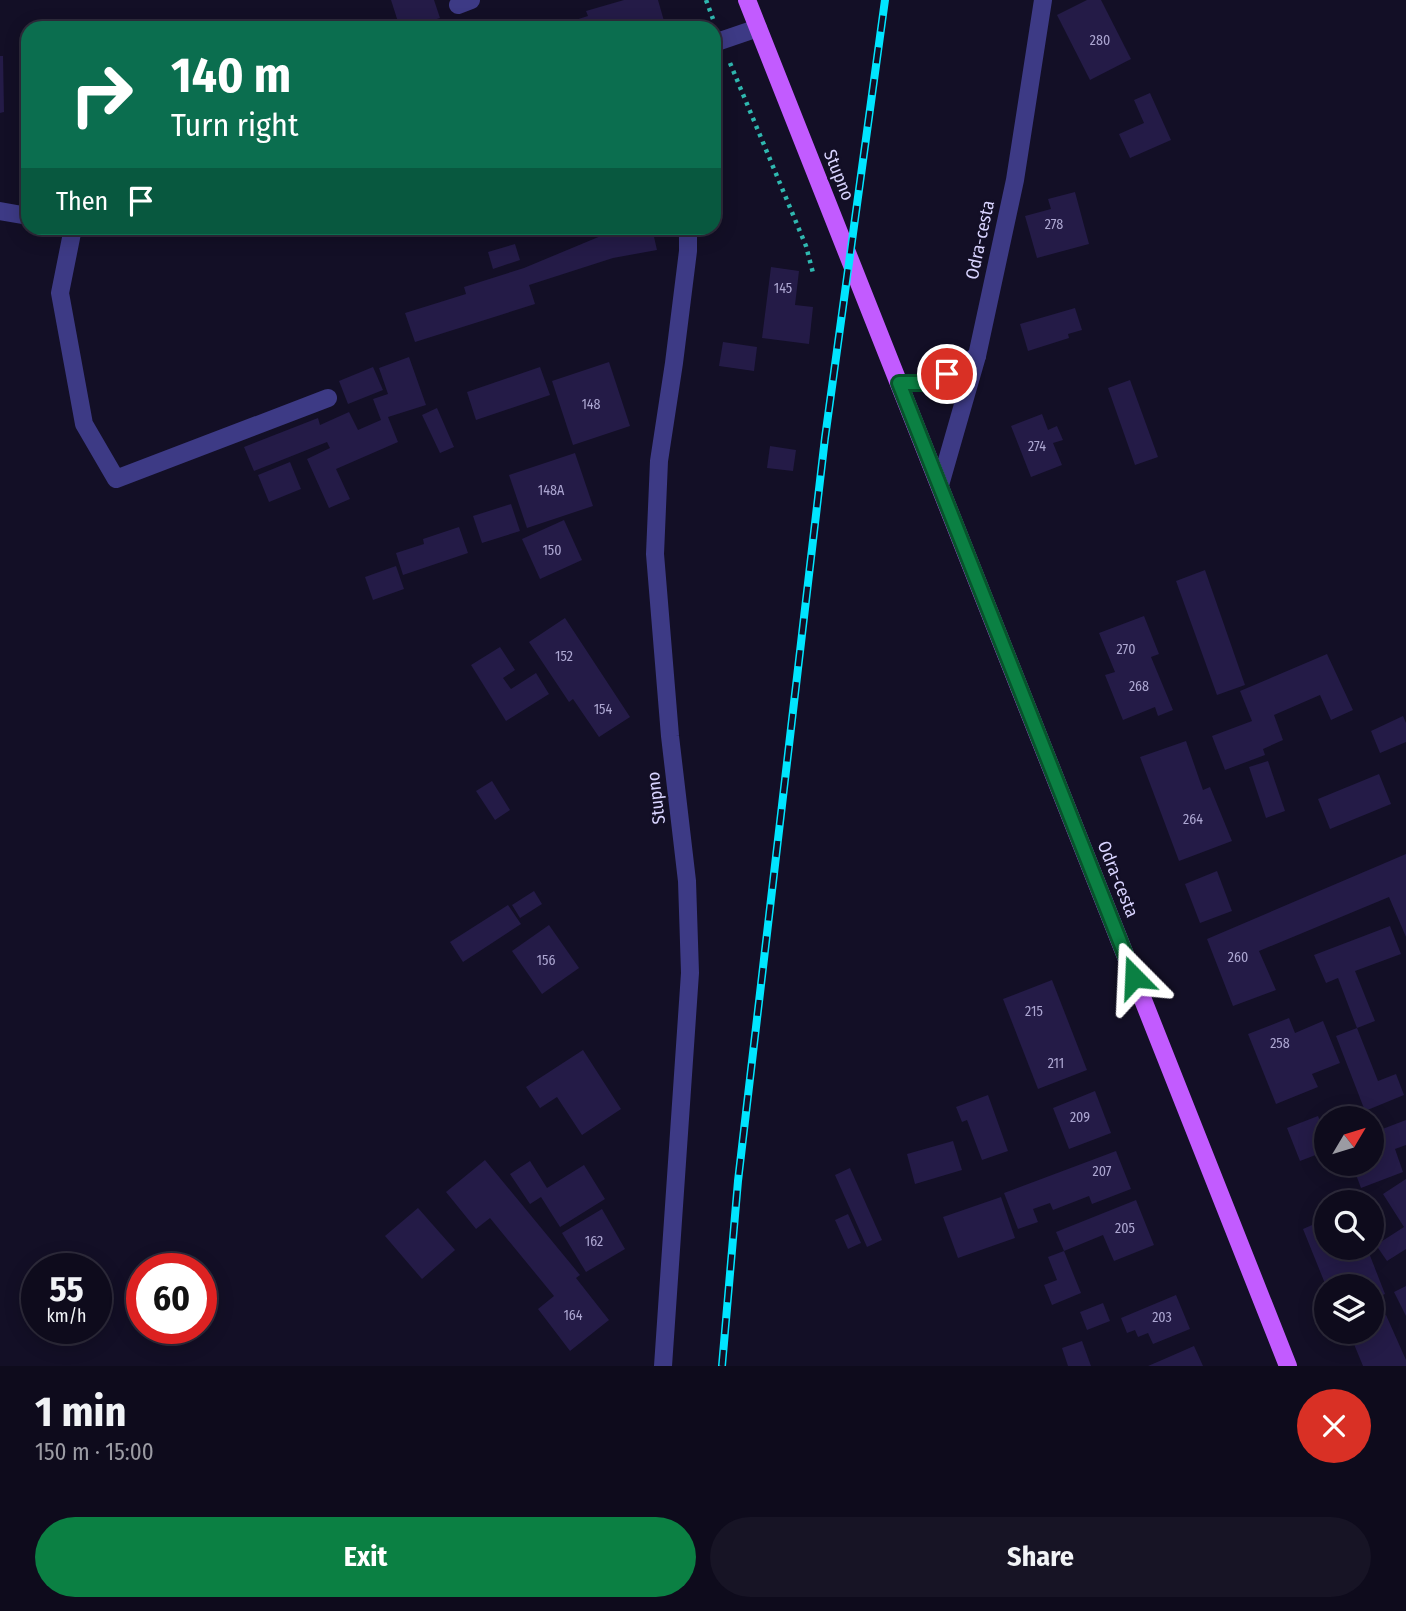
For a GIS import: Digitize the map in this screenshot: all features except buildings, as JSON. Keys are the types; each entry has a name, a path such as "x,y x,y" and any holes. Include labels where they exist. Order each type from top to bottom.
{"main road":[{"name":"Stupno","path":"747,0 881,338"},
{"name":"Odra-cesta","path":"881,338 1288,1366"}],"street":[{"name":"Odra-cesta","path":"940,485 976,356 1015,180 1043,0"},
{"path":"721,41 758,28"},
{"path":"0,211 21,215"},
{"path":"72,235 60,293 84,424 116,479 328,398"},
{"name":"Stupno","path":"663,1366 690,973 687,881 670,736 655,554 659,461 674,363 688,235"},
{"path":"899,383 922,383 947,374 976,356"}],"path":[{"path":"706,0 712,21"},
{"path":"721,49 806,246 813,273"}],"railway":[{"path":"722,1366 738,1181 825,438 885,0"}],"route":[{"path":"947,374 922,383 899,383 1134,977"}]}
